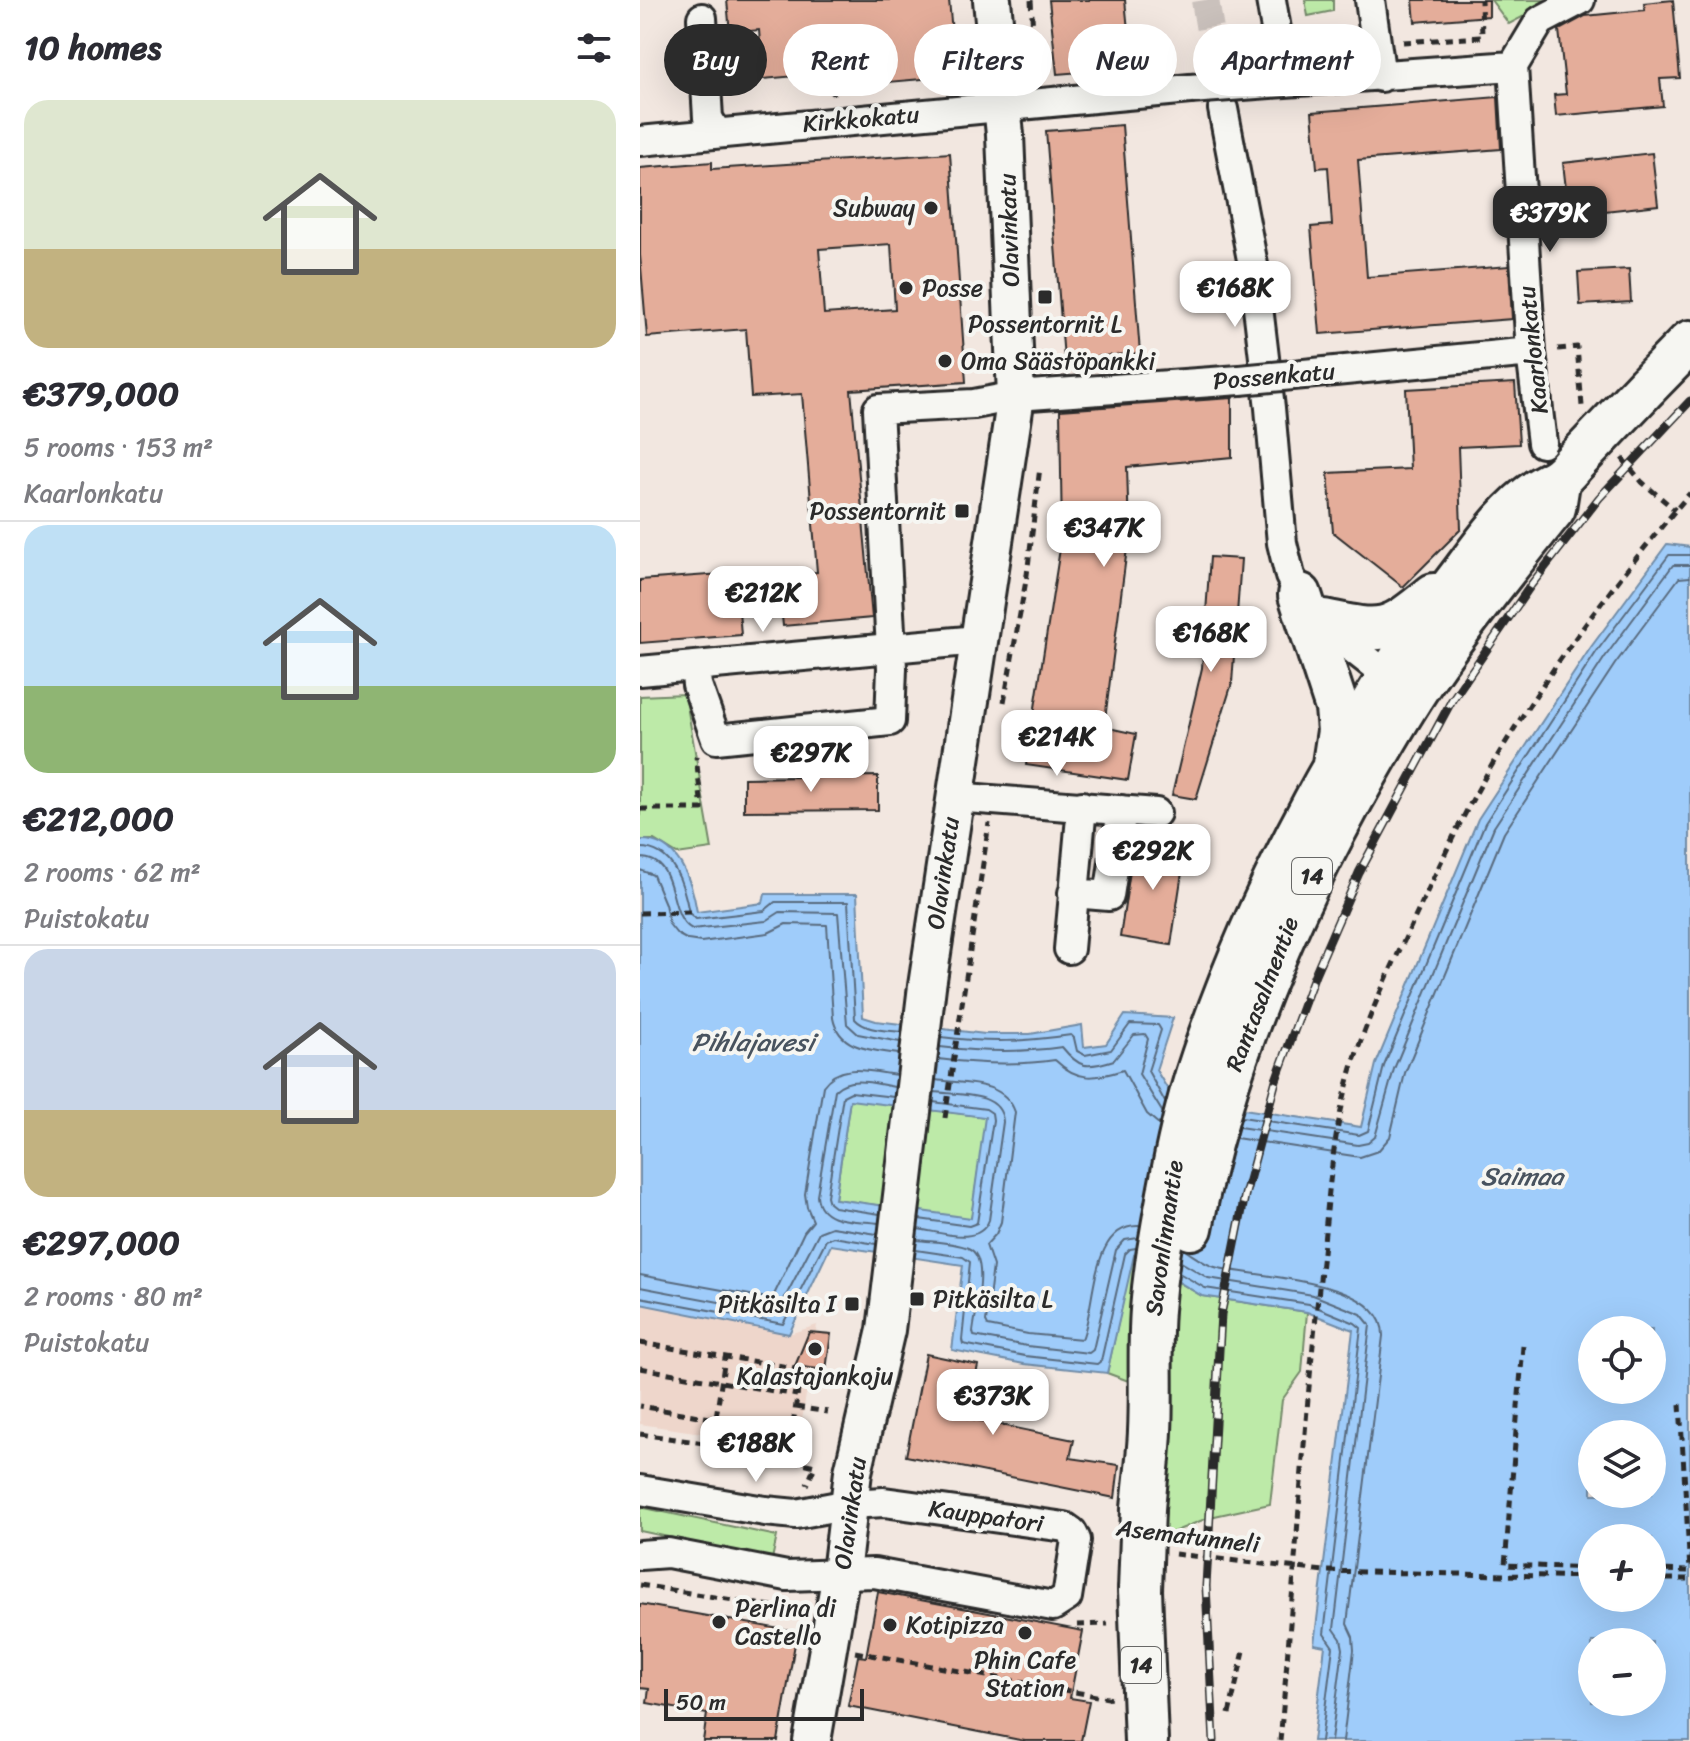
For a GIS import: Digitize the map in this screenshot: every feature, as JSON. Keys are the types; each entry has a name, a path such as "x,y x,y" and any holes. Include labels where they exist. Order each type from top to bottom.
{"highway":[{"name":"Rantasalmentie","path":"1217,1062 1387,734 1401,686 1463,572 1506,518 1539,490 1557,463 1647,386 1690,342"},
{"name":"Rantasalmentie","path":"1334,766 1488,590 1554,508 1557,463"},
{"path":"1312,608 1365,630 1390,627 1402,621 1463,572"},
{"path":"1312,608 1337,708 1339,731 1334,766"},
{"name":"Savonlinnantie","path":"1146,1741 1140,1590 1143,1509 1163,1312 1162,1229 1177,1148 1217,1062 1251,936 1288,854 1334,766"}],"main road":[{"name":"Olavinkatu","path":"812,1741 841,1573 853,1472 886,1330 927,986 1016,396 1005,135 992,0"}],"street":[{"path":"1271,0 1275,24"},
{"path":"1370,0 1373,24"},
{"path":"1513,66 1540,21 1580,0"},
{"path":"702,18 708,118 716,132"},
{"name":"Kirkkokatu","path":"1381,77 1513,66"},
{"name":"Kaarlonkatu","path":"1513,66 1531,352 1557,463"},
{"name":"Kirkkokatu","path":"640,141 1193,89"},
{"path":"1223,109 1260,319 1282,543 1290,576 1312,608 1365,660 1401,686"},
{"name":"Possenkatu","path":"890,648 878,409 974,404 1016,396 1240,380 1531,352"},
{"path":"640,671 978,640"},
{"path":"695,667 697,685 716,739 890,721 890,648"},
{"path":"954,797 1156,813"},
{"path":"1069,949 1082,806"},
{"path":"1073,893 1109,896 1122,810"},
{"name":"Kauppatori","path":"640,1490 796,1514 849,1504 884,1502 1065,1527 1076,1540 1067,1597 1053,1606 874,1573 787,1576 668,1553 640,1555"}],"path":[{"path":"1399,43 1482,37 1481,0"},
{"path":"833,96 834,108"},
{"path":"1577,347 1583,412"},
{"path":"1612,447 1642,482 1675,510"},
{"path":"1002,712 1027,575 1041,455"},
{"path":"1280,1741 1315,1318 1338,1126 1345,1092 1376,1001 1462,820 1498,754 1637,554 1690,493"},
{"path":"640,809 702,809 695,748"},
{"path":"962,1010 992,799"},
{"path":"640,913 696,912"},
{"path":"640,1343 801,1369 792,1432 640,1406"},
{"path":"1523,1346 1505,1565 1578,1568"},
{"path":"712,1444 725,1358"},
{"path":"640,1368 797,1395"},
{"path":"1666,1570 1690,1571 1680,1404"},
{"path":"796,1407 828,1412"},
{"path":"640,1434 712,1444 815,1466"},
{"name":"Asematunneli","path":"1165,1552 1324,1571 1578,1577"},
{"path":"1666,1579 1690,1579"},
{"path":"640,1585 795,1610"},
{"path":"1077,1625 1079,1611"},
{"path":"1062,1622 1077,1625 1113,1624"},
{"path":"853,1651 1122,1700"},
{"path":"1229,1714 1244,1651"}],"shaded area":[{"path":"640,1304 789,1334 817,1325 799,1439 783,1445 640,1424"}],"green space":[{"path":"1305,0 1333,0 1333,11 1308,16"},
{"path":"1491,0 1555,0 1509,24"},
{"path":"685,694 712,849 677,854 654,840 640,840 640,696"},
{"path":"850,1099 986,1117 971,1219 835,1199"},
{"path":"1133,1255 1202,1296 1307,1312 1302,1372 1282,1400 1270,1504 1210,1517 1149,1542 1134,1383 1107,1373"},
{"path":"640,1507 777,1536 772,1559 640,1531"}],"water":[{"name":"Saimaa","path":"1667,544 1690,547 1690,1741 1313,1741 1325,1646 1314,1644 1353,1330 1307,1312 1202,1296 1134,1255 1107,1373 1024,1364 952,1350 963,1265 831,1245 789,1334 640,1304 640,840 664,846 681,864 697,912 763,903 765,894 857,894 863,1017 985,1034 1030,1034 1082,1025 1084,1047 1106,1044 1125,1015 1173,1018 1156,1070 1173,1098 1361,1127 1376,1064 1478,819 1591,647","holes":["850,1100 985,1117 971,1218 835,1199"]}],"building":[{"path":"727,0 949,0 951,24 914,24 914,80 898,81 898,24 783,24 783,77 767,79 767,24 729,24"},
{"path":"1049,0 1125,0 1127,24 1068,24 1068,73 1057,74"},
{"path":"1413,0 1489,0 1489,16 1415,22"},
{"path":"1673,0 1680,78 1660,79 1663,106 1556,116 1554,95 1566,94 1559,30 1585,16 1645,10 1644,3"},
{"path":"1498,97 1501,149 1358,160 1367,277 1509,266 1512,319 1320,334 1311,227 1332,225 1328,167 1317,168 1312,112"},
{"path":"1122,125 1140,353 1064,359 1046,131"},
{"path":"950,153 966,382 851,390 872,618 783,626 778,575 817,572 802,394 751,397 746,329 647,337 640,255 640,168 712,162 712,169","holes":["891,244 895,309 824,314 819,249"]},
{"path":"1652,153 1658,205 1569,215 1563,163"},
{"path":"1629,269 1631,302 1580,305 1578,272"},
{"path":"1515,383 1519,444 1458,447 1461,529 1403,587 1333,532 1328,473 1410,469 1406,389"},
{"path":"1232,398 1232,457 1127,467 1129,533 1104,727 1136,734 1128,780 1026,765 1062,536 1060,410"},
{"path":"1210,557 1241,559 1232,683 1196,799 1172,795 1202,668"},
{"path":"736,573 741,635 640,643 640,580"},
{"path":"878,776 878,810 744,811 744,778"},
{"path":"1135,838 1186,846 1171,945 1120,937"},
{"name":"Kalastajankoju","path":"809,1332 831,1334 826,1370 795,1366"},
{"path":"926,1354 978,1365 967,1418 1074,1440 1070,1458 1119,1465 1115,1498 906,1456"},
{"path":"878,1592 1083,1631 1070,1698 1089,1701 1081,1741 1025,1741 848,1706 858,1656 866,1657"},
{"path":"640,1604 797,1632 778,1741 703,1741 707,1714 647,1703 649,1689 640,1688"}],"tunnel":[{"path":"1205,0 1223,109"}],"railway":[{"path":"1214,1741 1206,1586 1221,1314 1245,1195 1276,1080 1315,974 1359,873 1452,700 1531,585 1599,498 1690,401"}],"place":[{"name":"Subway","path":"931,208"},
{"name":"Posse","path":"906,288"},
{"name":"Possentornit L","path":"1045,297"},
{"name":"Oma Säästöpankki","path":"945,361"},
{"name":"Possentornit","path":"962,511"},
{"name":"Pitkäsilta L","path":"917,1299"},
{"name":"Pitkäsilta I","path":"852,1304"},
{"name":"Kalastajankoju","path":"815,1349"},
{"name":"Perlina di Castello","path":"719,1622"},
{"name":"Kotipizza","path":"890,1625"},
{"name":"Phin Cafe Station","path":"1025,1633"}],"water label":[{"name":"Pihlajavesi","path":"753,1042"}]}
